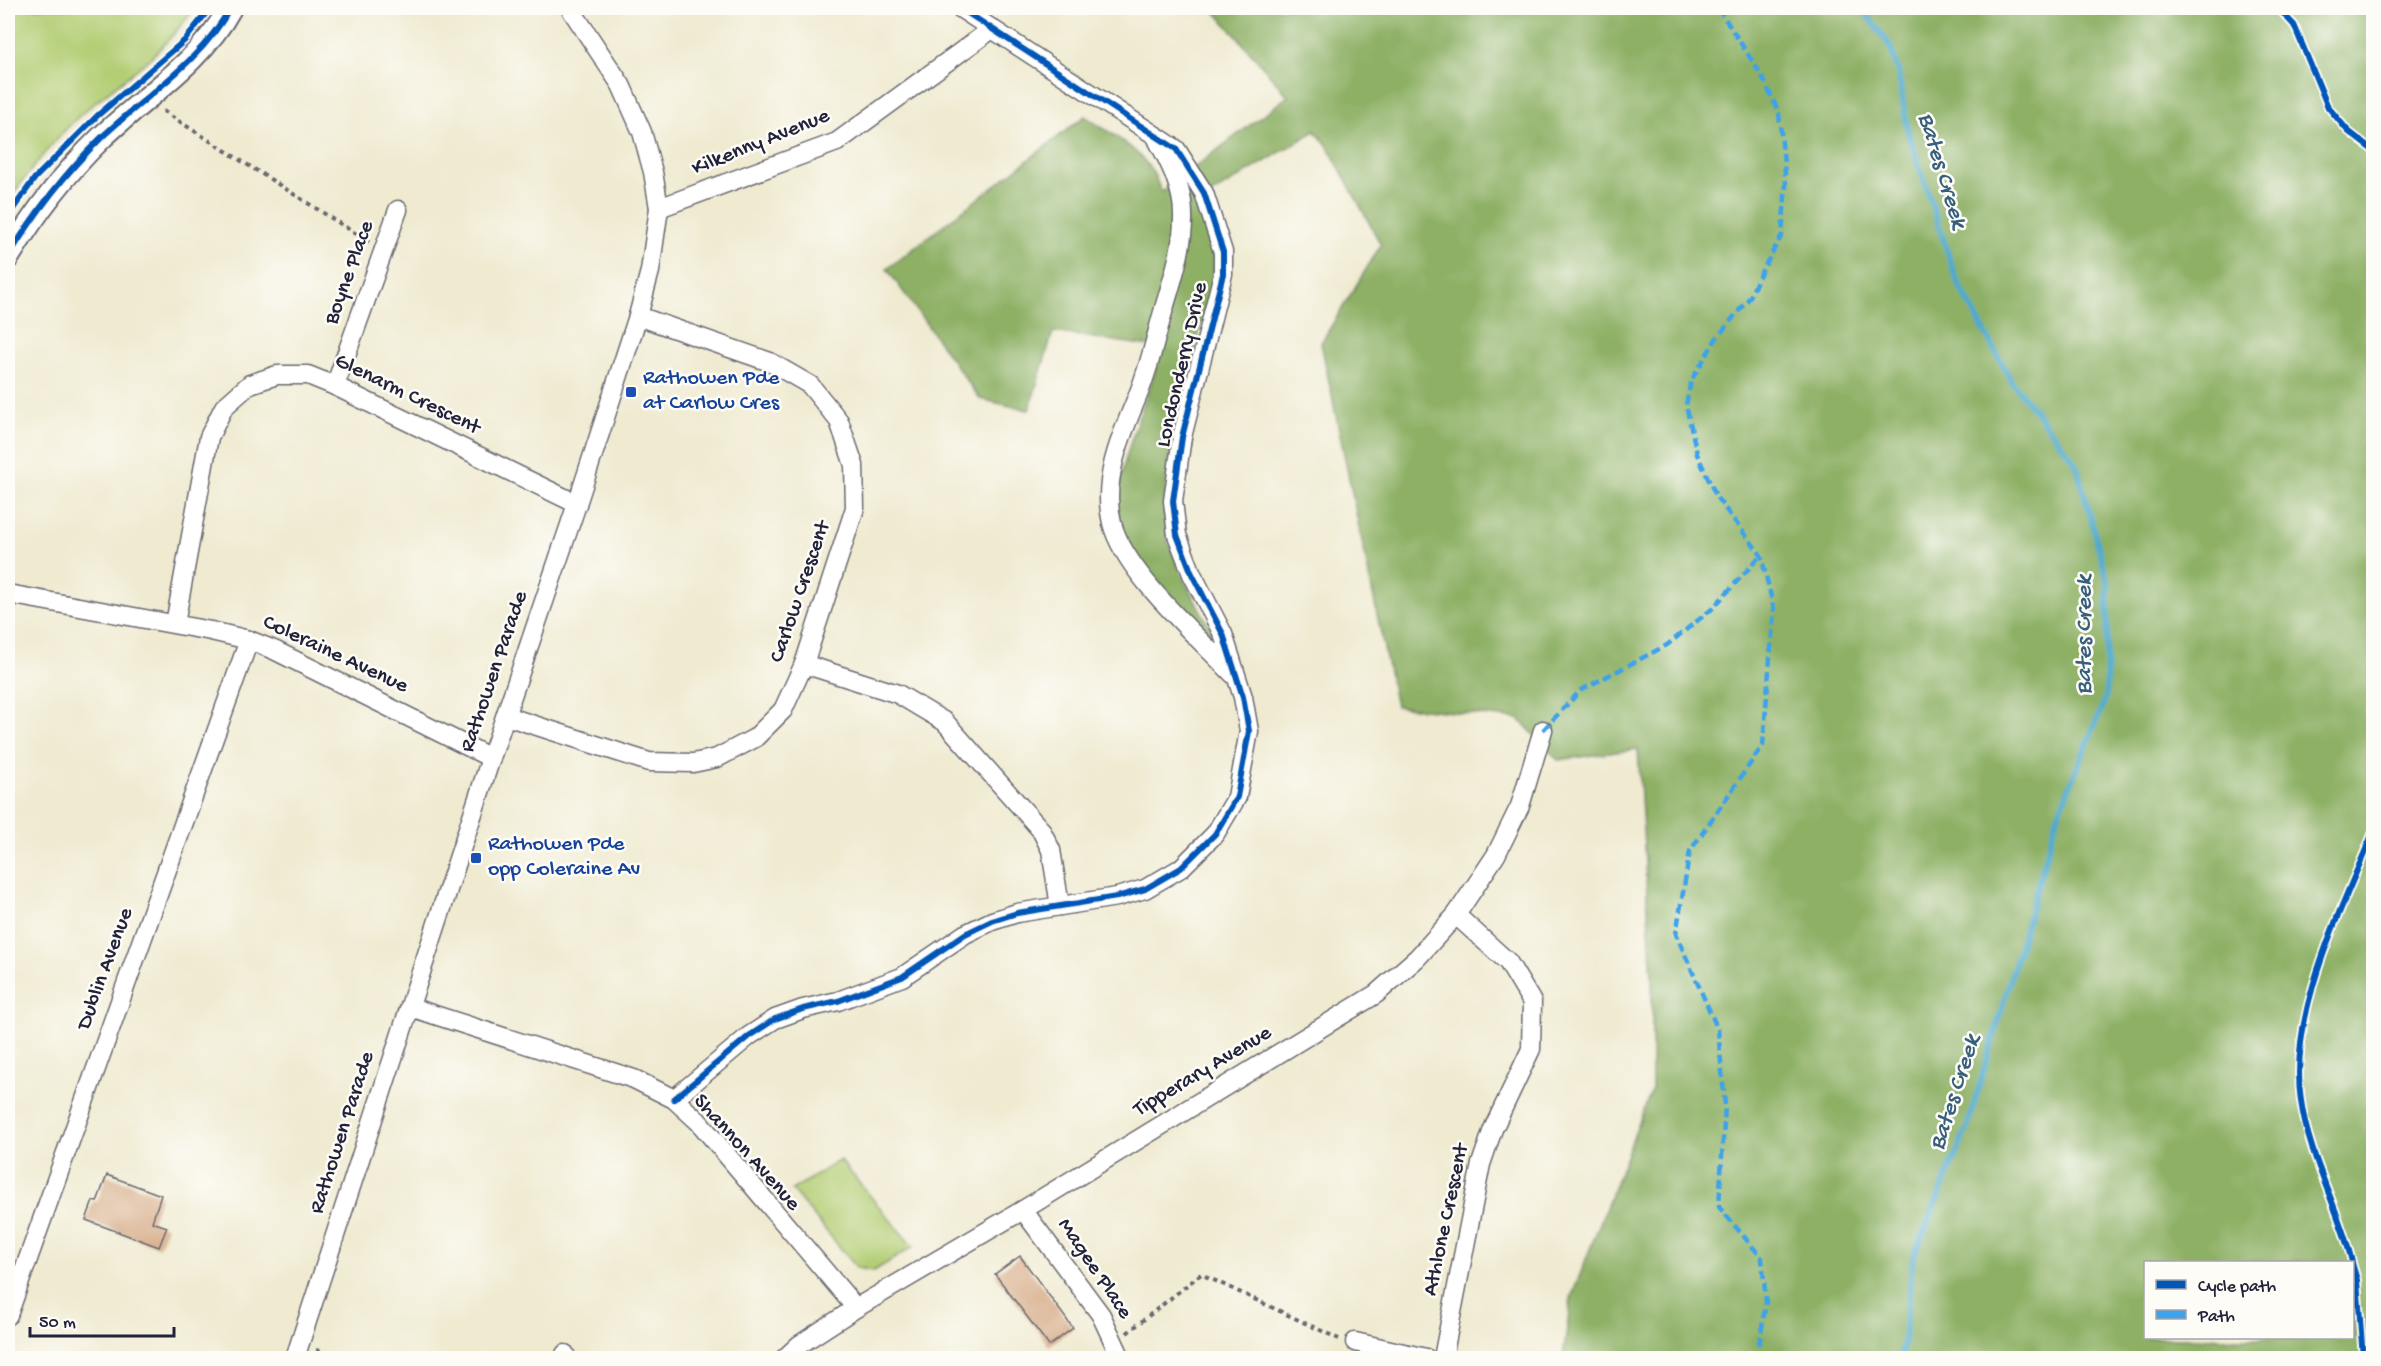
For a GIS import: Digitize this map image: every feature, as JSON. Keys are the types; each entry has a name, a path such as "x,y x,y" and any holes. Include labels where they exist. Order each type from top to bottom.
{"street":[{"path":"8,257 54,190 75,164 144,99 181,69 222,23 230,8"},
{"name":"Rathowen Parade","path":"297,1352 491,758 577,504 638,316 650,270 659,208 645,142 621,85 570,8"},
{"name":"Londonderry Drive","path":"674,1099 748,1036 775,1019 803,1009 838,1001 902,977 965,934 992,921 1017,913 1117,897 1145,889 1181,868 1215,834 1237,797 1249,731 1243,697 1223,634 1192,574 1177,535 1173,501 1182,437 1223,274 1223,252 1204,193 1176,149 960,8"},
{"name":"Kilkenny Avenue","path":"659,208 837,142 992,29"},
{"name":"Londonderry Drive","path":"1155,134 1172,168 1183,213 1180,251 1144,380 1118,444 1109,490 1112,523 1127,559 1237,679"},
{"name":"Boyne Place","path":"335,386 398,210"},
{"name":"Carlow Crescent","path":"506,716 649,762 693,763 717,758 755,738 783,710 804,664 855,508 854,465 839,421 810,385 770,362 638,316"},
{"name":"Glenarm Crescent","path":"175,624 209,437 224,407 250,384 277,375 308,375 335,386 577,504"},
{"name":"Coleraine Avenue","path":"8,594 175,624 249,640 274,650 491,758"},
{"name":"Dublin Avenue","path":"8,1315 249,640"},
{"path":"804,664 898,694 945,722 1041,830 1051,850 1060,906"},
{"name":"Tipperary Avenue","path":"785,1359 804,1352 856,1308 1023,1210 1376,994 1417,958 1456,915 1496,855 1520,806 1543,730"},
{"name":"Athlone Crescent","path":"1443,1359 1481,1164 1492,1129 1531,1049 1532,1002 1508,962 1456,915"},
{"name":"Shannon Avenue","path":"410,1007 634,1079 674,1099 698,1121 856,1308"},
{"name":"Magee Place","path":"1023,1210 1101,1315 1118,1351"},
{"path":"1355,1341 1426,1359"}],"path":[{"path":"144,99 384,251"},
{"path":"1118,1351 1201,1274 1334,1338 1355,1341"},
{"path":"297,1352 347,1359"}],"green space":[{"path":"8,8 195,8 156,53 75,120 40,159 8,201"},
{"path":"1212,8 2373,8 2373,1358 1563,1358 1571,1298 1652,1089 1652,977 1638,749 1558,760 1519,719 1396,706 1321,343 1381,245 1327,145 1315,131 1200,201 1215,253 1214,274 1173,435 1164,502 1168,542 1184,580 1212,631 1208,634 1183,611 1143,564 1127,542 1120,525 1118,508 1125,462 1163,348 1053,332 1029,410 980,399 887,269 1085,116 1138,154 1152,171 1162,192 1288,96"},
{"path":"840,1160 913,1247 874,1271 857,1268 792,1190"}],"building":[{"path":"107,1175 161,1195 152,1222 167,1227 159,1247 86,1220 93,1201 97,1202"},
{"path":"1020,1256 1073,1328 1049,1346 995,1274"}],"waterway":[{"name":"Bates Creek","path":"1862,8 1890,46 1898,71 1908,132 1957,281 2012,382 2076,463 2108,583 2106,697 2058,815 1967,1128 1913,1258 1900,1358"}],"marked path":[{"path":"1718,8 1762,76 1779,113 1786,184 1782,235 1750,297 1716,339 1691,381 1686,405 1697,454 1717,498 1761,555 1774,609 1763,745 1690,851 1676,934 1718,1030 1725,1105 1719,1207 1762,1258 1766,1302 1757,1358"},
{"path":"1543,730 1581,690 1667,645 1712,609 1761,555"}],"cycle path":[{"path":"8,216 35,178 97,116 185,40 210,8"},
{"path":"8,257 28,225 75,165 101,138 188,62 204,45 230,8"},
{"path":"674,1099 749,1036 775,1019 803,1009 838,1001 902,977 965,934 992,921 1017,913 1117,897 1145,889 1181,868 1215,834 1237,797 1249,731 1243,697 1223,634 1192,574 1177,535 1173,501 1182,437 1223,274 1223,252 1204,193 1176,149 960,8"},
{"path":"2278,8 2294,25 2328,107 2348,131 2374,151"},
{"path":"2352,1261 2305,1122 2299,1067 2302,1033 2320,963 2374,830"},
{"path":"2354,1270 2357,1280 2363,1358"}],"place":[{"name":"Rathowen Pde at Carlow Cres","path":"631,392"},
{"name":"Rathowen Pde opp Coleraine Av","path":"476,858"}]}
